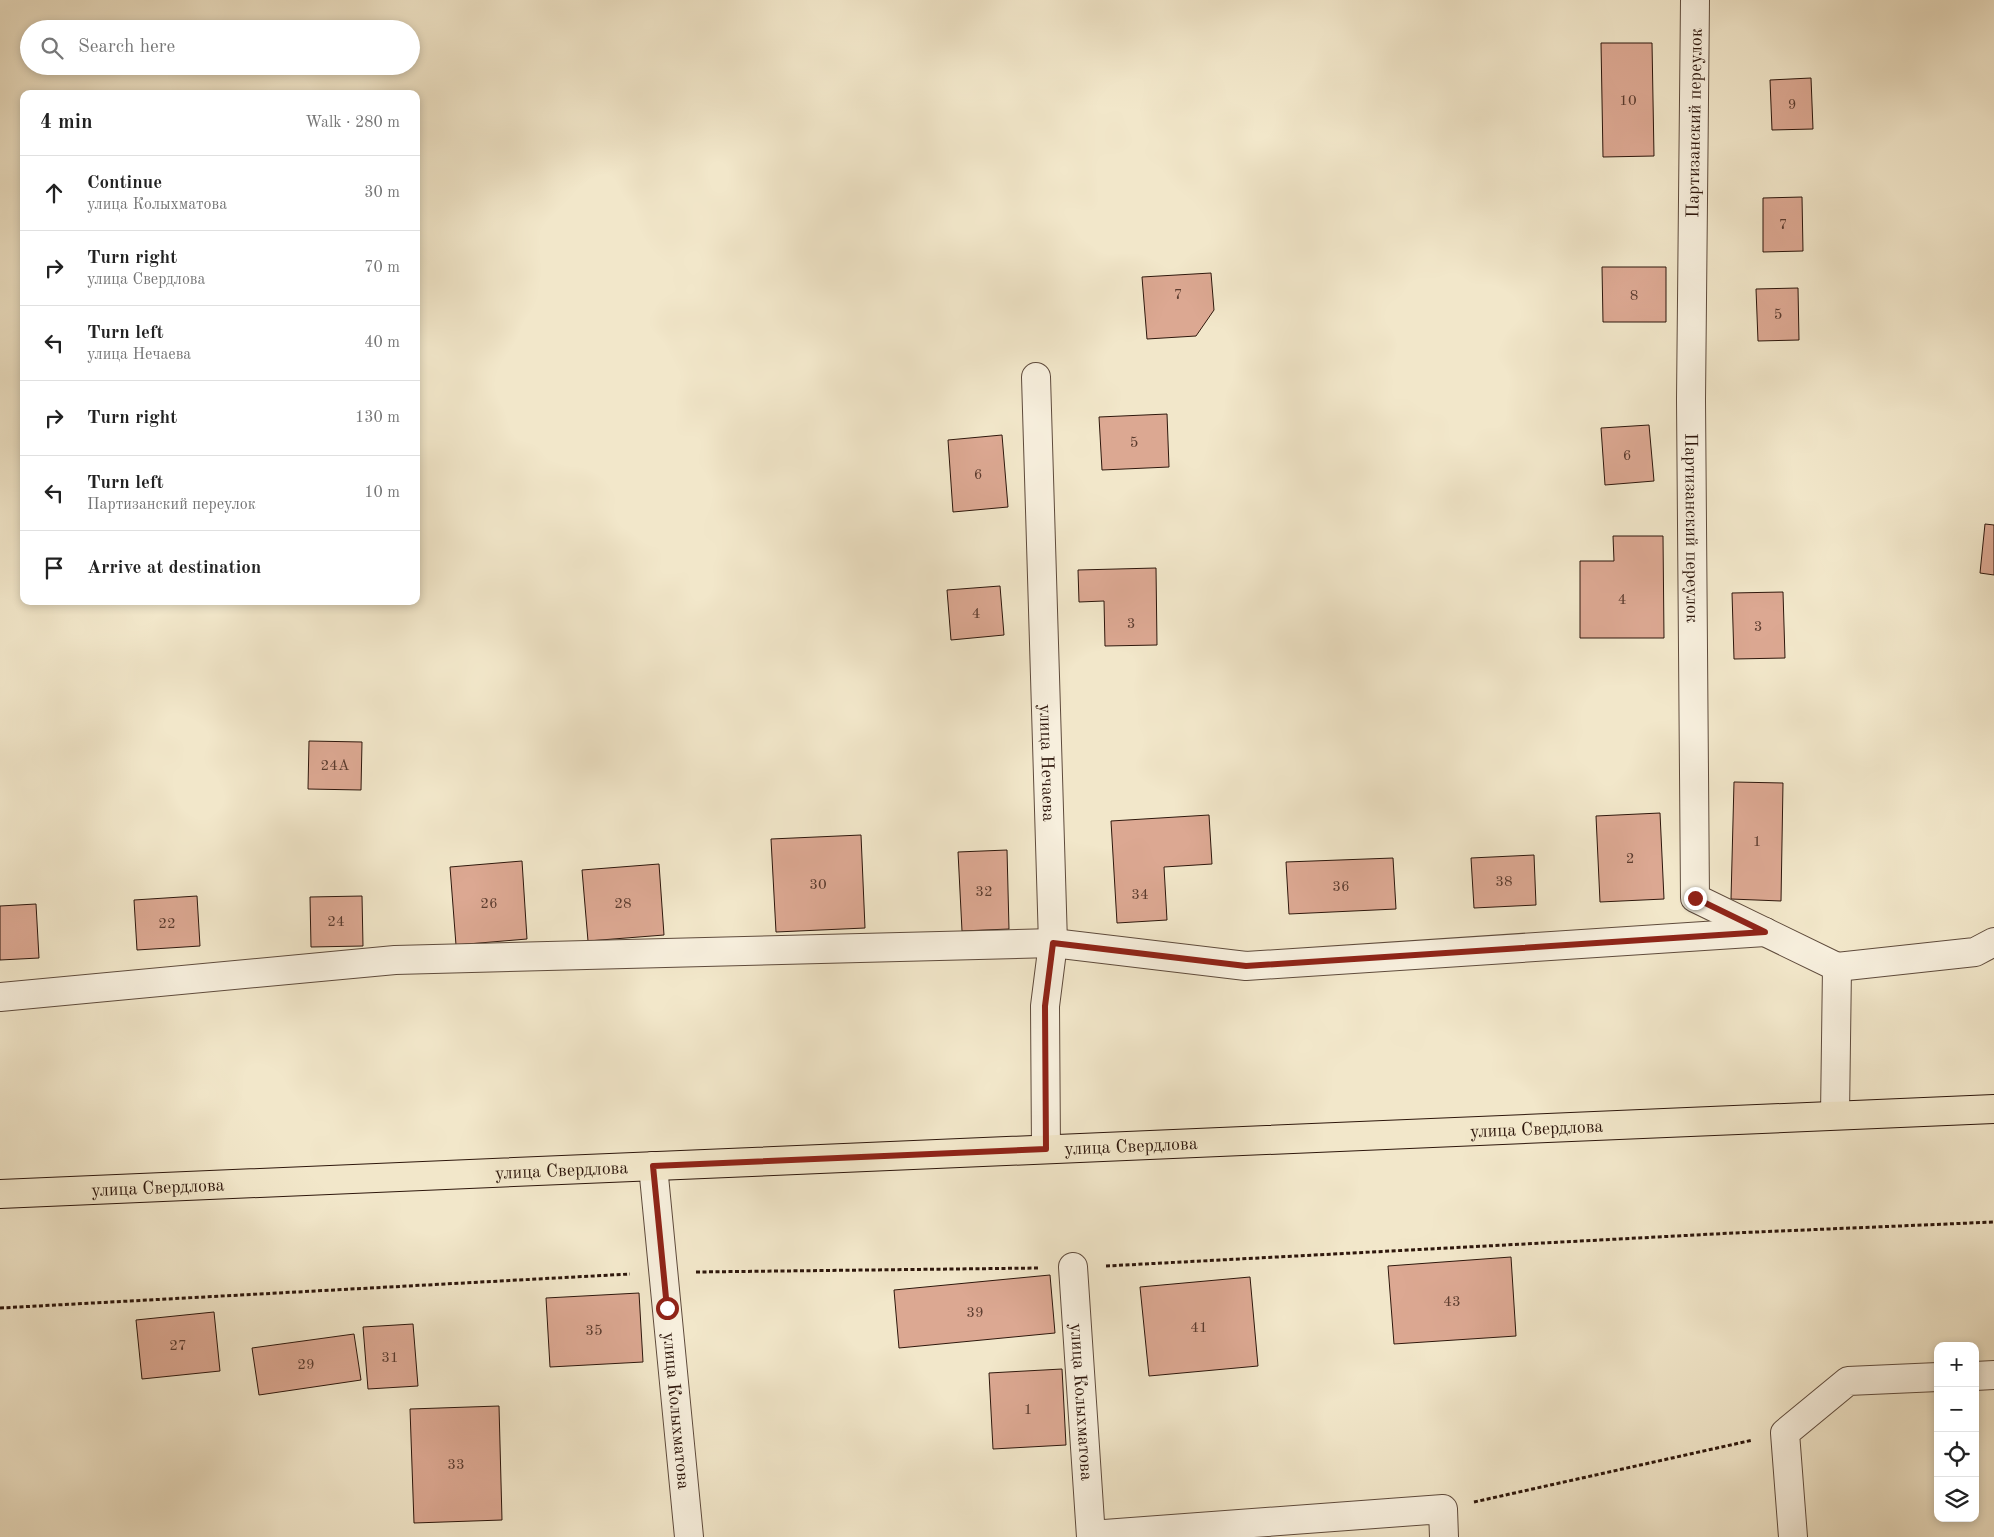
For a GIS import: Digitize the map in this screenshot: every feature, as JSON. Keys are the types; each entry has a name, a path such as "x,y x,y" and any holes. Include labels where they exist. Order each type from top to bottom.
{"main road":[{"name":"улица Свердлова","path":"0,1194 1994,1109"}],"street":[{"name":"Партизанский переулок","path":"1695,0 1691,400 1695,898 1837,967"},
{"name":"улица Нечаева","path":"1036,377 1053,943 1045,1006 1046,1149"},
{"path":"0,997 395,960 1053,943 1246,966 1765,932"},
{"path":"1834,1115 1837,967 1975,952 1994,942"},
{"name":"улица Колыхматова","path":"653,1166 689,1537"},
{"name":"улица Колыхматова","path":"1073,1267 1091,1536"},
{"path":"1979,1376 1994,1375"},
{"path":"1793,1537 1786,1433 1848,1382 1934,1378"},
{"path":"1091,1536 1443,1509 1444,1537"}],"path":[{"path":"0,1308 663,1272 1073,1267 1734,1232 1994,1222"},
{"path":"1443,1509 1786,1433"}],"building":[{"path":"1601,43 1652,43 1654,156 1603,157"},
{"path":"1811,78 1813,129 1772,130 1770,80"},
{"path":"1802,197 1803,251 1763,252 1763,198"},
{"path":"1602,267 1666,267 1666,322 1603,322"},
{"path":"1211,273 1214,310 1196,336 1147,339 1142,277"},
{"path":"1798,288 1799,340 1758,341 1756,289"},
{"path":"1167,414 1169,467 1102,470 1099,417"},
{"path":"1649,425 1654,481 1605,485 1601,428"},
{"path":"1002,435 1008,507 953,512 948,440"},
{"path":"1985,524 1994,525 1994,575 1980,573"},
{"path":"1613,536 1663,536 1664,638 1580,638 1580,561 1614,561"},
{"path":"1156,568 1157,645 1105,646 1104,601 1079,602 1078,570"},
{"path":"1000,586 1004,635 951,640 947,590"},
{"path":"1783,592 1785,658 1734,659 1732,593"},
{"path":"309,741 362,742 361,790 308,789"},
{"path":"1734,782 1783,783 1781,901 1731,899"},
{"path":"1660,813 1664,899 1600,902 1596,816"},
{"path":"1209,815 1212,864 1164,867 1167,920 1117,923 1111,821"},
{"path":"861,835 865,928 776,932 771,839"},
{"path":"1007,850 1009,929 962,931 958,852"},
{"path":"1534,855 1536,905 1474,908 1471,858"},
{"path":"1393,858 1396,909 1289,914 1286,862"},
{"path":"522,861 527,939 456,945 450,867"},
{"path":"659,864 664,935 588,941 582,870"},
{"path":"197,896 200,946 137,950 134,900"},
{"path":"362,896 363,946 311,947 310,897"},
{"path":"36,904 39,958 0,960 0,906"},
{"path":"1511,1257 1516,1336 1394,1344 1388,1266"},
{"path":"1050,1275 1055,1333 899,1348 894,1290"},
{"path":"1250,1277 1258,1366 1149,1376 1140,1287"},
{"path":"639,1293 643,1362 550,1367 546,1298"},
{"path":"214,1312 220,1371 142,1379 136,1320"},
{"path":"413,1324 418,1386 368,1389 363,1327"},
{"path":"354,1334 361,1380 259,1395 252,1348"},
{"path":"1062,1369 1066,1445 993,1449 989,1373"},
{"path":"499,1406 502,1520 414,1523 410,1409"}],"route":[{"path":"667,1308 653,1166 1046,1149 1045,1006 1053,943 1246,966 1765,932 1695,898"}]}
